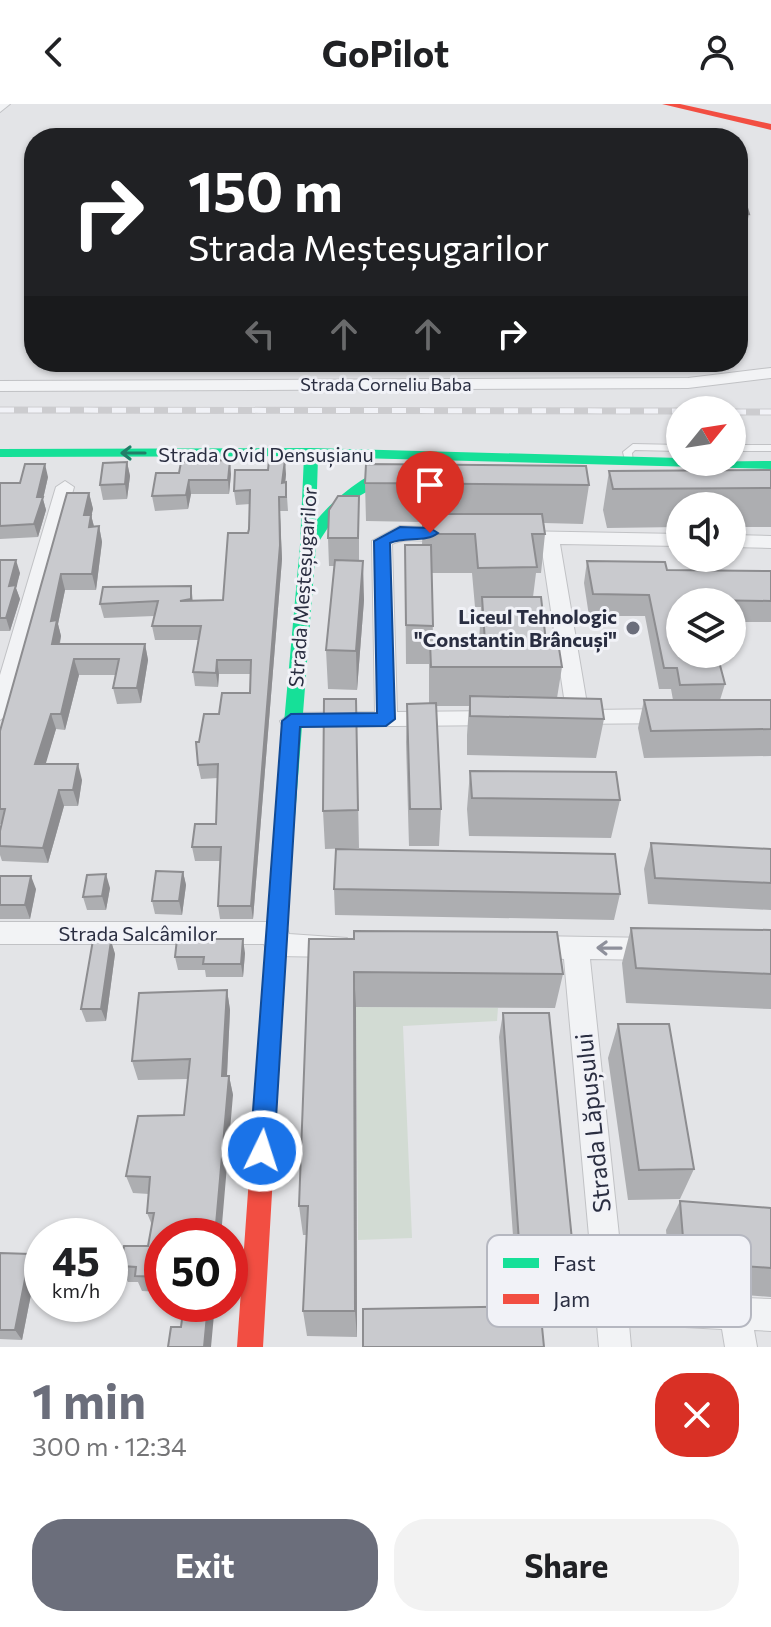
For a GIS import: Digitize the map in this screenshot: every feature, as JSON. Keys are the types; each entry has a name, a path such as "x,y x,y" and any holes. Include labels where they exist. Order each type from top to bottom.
{"main road":[{"path":"667,104 765,126"},
{"name":"Strada Ovid Densușianu","path":"0,453 311,460 666,460"},
{"name":"Strada Ovid Densușianu","path":"0,469 311,460 404,469 771,479"},
{"name":"Strada Meșteșugarilor","path":"250,1347 291,721 308,545 311,460"},
{"name":"Strada Ovid Densușianu","path":"746,461 771,465"},
{"name":"Strada Ovid Densușianu","path":"308,545 331,506 343,495 404,469"}],"street":[{"name":"Strada Corneliu Baba","path":"0,386 688,383 771,373"},
{"path":"0,712 65,487"},
{"path":"386,719 382,541 400,532 550,539 666,540"},
{"path":"550,539 578,718"},
{"path":"746,541 771,542"},
{"path":"548,718 695,717"},
{"path":"291,721 519,719"},
{"name":"Strada Salcâmilor","path":"0,933 276,939 371,946"},
{"path":"513,947 681,949"},
{"name":"Strada Lăpușului","path":"576,947 603,1235"},
{"path":"751,1314 771,1315"},
{"name":"Strada Lăpușului","path":"612,1327 615,1347"},
{"path":"737,1327 741,1347"}],"lane":[{"path":"629,462 627,452 633,447 666,448"},
{"path":"746,454 771,448"}],"shaded area":[{"path":"356,1007 498,1008 497,1021 403,1026 412,1238 358,1240"}],"building":[{"path":"230,460 228,480 189,480 186,495 152,496 156,473 179,473 181,462"},
{"path":"269,460 285,460 282,483 286,482 286,497 279,497 280,545 251,906 218,906 221,847 192,847 195,824 216,824 218,764 198,765 196,742 199,742 204,714 219,714 222,693 250,693 251,660 217,660 216,673 193,672 201,626 152,626 158,601 100,604 103,587 191,586 191,599 180,601 223,600 228,533 248,533 249,529 250,490 234,491 235,470 268,470"},
{"path":"127,462 125,484 100,485 103,463"},
{"path":"25,464 45,464 37,497 43,497 34,524 0,526 0,483 20,483"},
{"path":"366,464 586,466 589,485 365,483"},
{"path":"746,470 771,470 771,488 613,489 609,471 666,471 666,476 746,476"},
{"path":"67,493 89,493 84,515 91,515 89,527 99,526 92,574 61,574 51,621 57,620 52,644 145,644 137,688 113,688 119,659 74,659 61,714 51,714 35,764 78,764 73,790 59,790 43,848 0,846 5,809 0,809 0,731"},
{"path":"338,496 359,496 358,538 328,538 329,510"},
{"path":"423,514 542,514 545,534 532,534 537,567 478,568 475,534 423,534"},
{"path":"405,545 431,545 433,626 406,625"},
{"path":"0,560 16,560 9,586 16,585 6,618 0,618"},
{"path":"335,560 363,561 356,651 326,650"},
{"path":"587,561 665,562 666,572 771,571 771,601 746,601 746,588 666,588 666,668 649,595 593,594"},
{"path":"482,597 541,597 546,642 558,642 562,667 431,667 430,642 485,642"},
{"path":"677,668 721,668 725,684 680,685"},
{"path":"470,696 601,699 604,719 470,716"},
{"path":"324,699 356,699 358,810 323,811"},
{"path":"644,700 771,700 771,729 651,731"},
{"path":"436,703 441,809 410,809 407,704"},
{"path":"470,771 616,772 620,800 472,798"},
{"path":"651,843 771,849 771,883 655,878"},
{"path":"336,849 615,854 620,894 334,889"},
{"path":"156,871 183,872 179,901 152,901"},
{"path":"106,874 102,896 83,897 87,875"},
{"path":"0,876 31,876 25,905 0,905"},
{"path":"631,928 771,930 771,974 636,968"},
{"path":"354,931 557,932 563,974 354,972 355,1311 303,1311 308,1206 299,1206 309,939 354,939"},
{"path":"177,939 243,939 241,964 203,964 204,957 175,957"},
{"path":"93,940 111,941 101,1009 81,1009"},
{"path":"227,990 222,1076 229,1076 217,1218 153,1218 154,1213 147,1213 150,1177 126,1176 138,1116 184,1115 190,1059 132,1061 139,993"},
{"path":"503,1013 549,1013 572,1235 519,1235"},
{"path":"618,1024 669,1024 694,1169 639,1170"},
{"path":"680,1201 771,1208 771,1268 751,1267 751,1235 683,1235"},
{"path":"128,1246 144,1246 144,1276 135,1276 136,1267 128,1266"},
{"path":"0,1253 24,1254 24,1284 15,1330 0,1330"},
{"path":"487,1307 487,1327 542,1327 544,1347 363,1347 363,1309"},
{"path":"182,1322 206,1322 204,1347 168,1347 171,1327 181,1327"}],"railway":[{"path":"0,410 666,411"},
{"path":"746,412 771,412"}],"traffic: fast":[{"path":"281,868 308,545 311,452"},
{"path":"0,453 311,452 771,465"},
{"path":"309,544 328,516 347,497 401,469"}],"traffic: jam":[{"path":"667,104 771,127"},
{"path":"250,1347 281,868"}],"place":[{"name":"Liceul Tehnologic \"Constantin Brâncuși\"","path":"633,628"}],"route":[{"path":"262,1151 291,721 386,719 382,541 400,532 430,533"}]}
